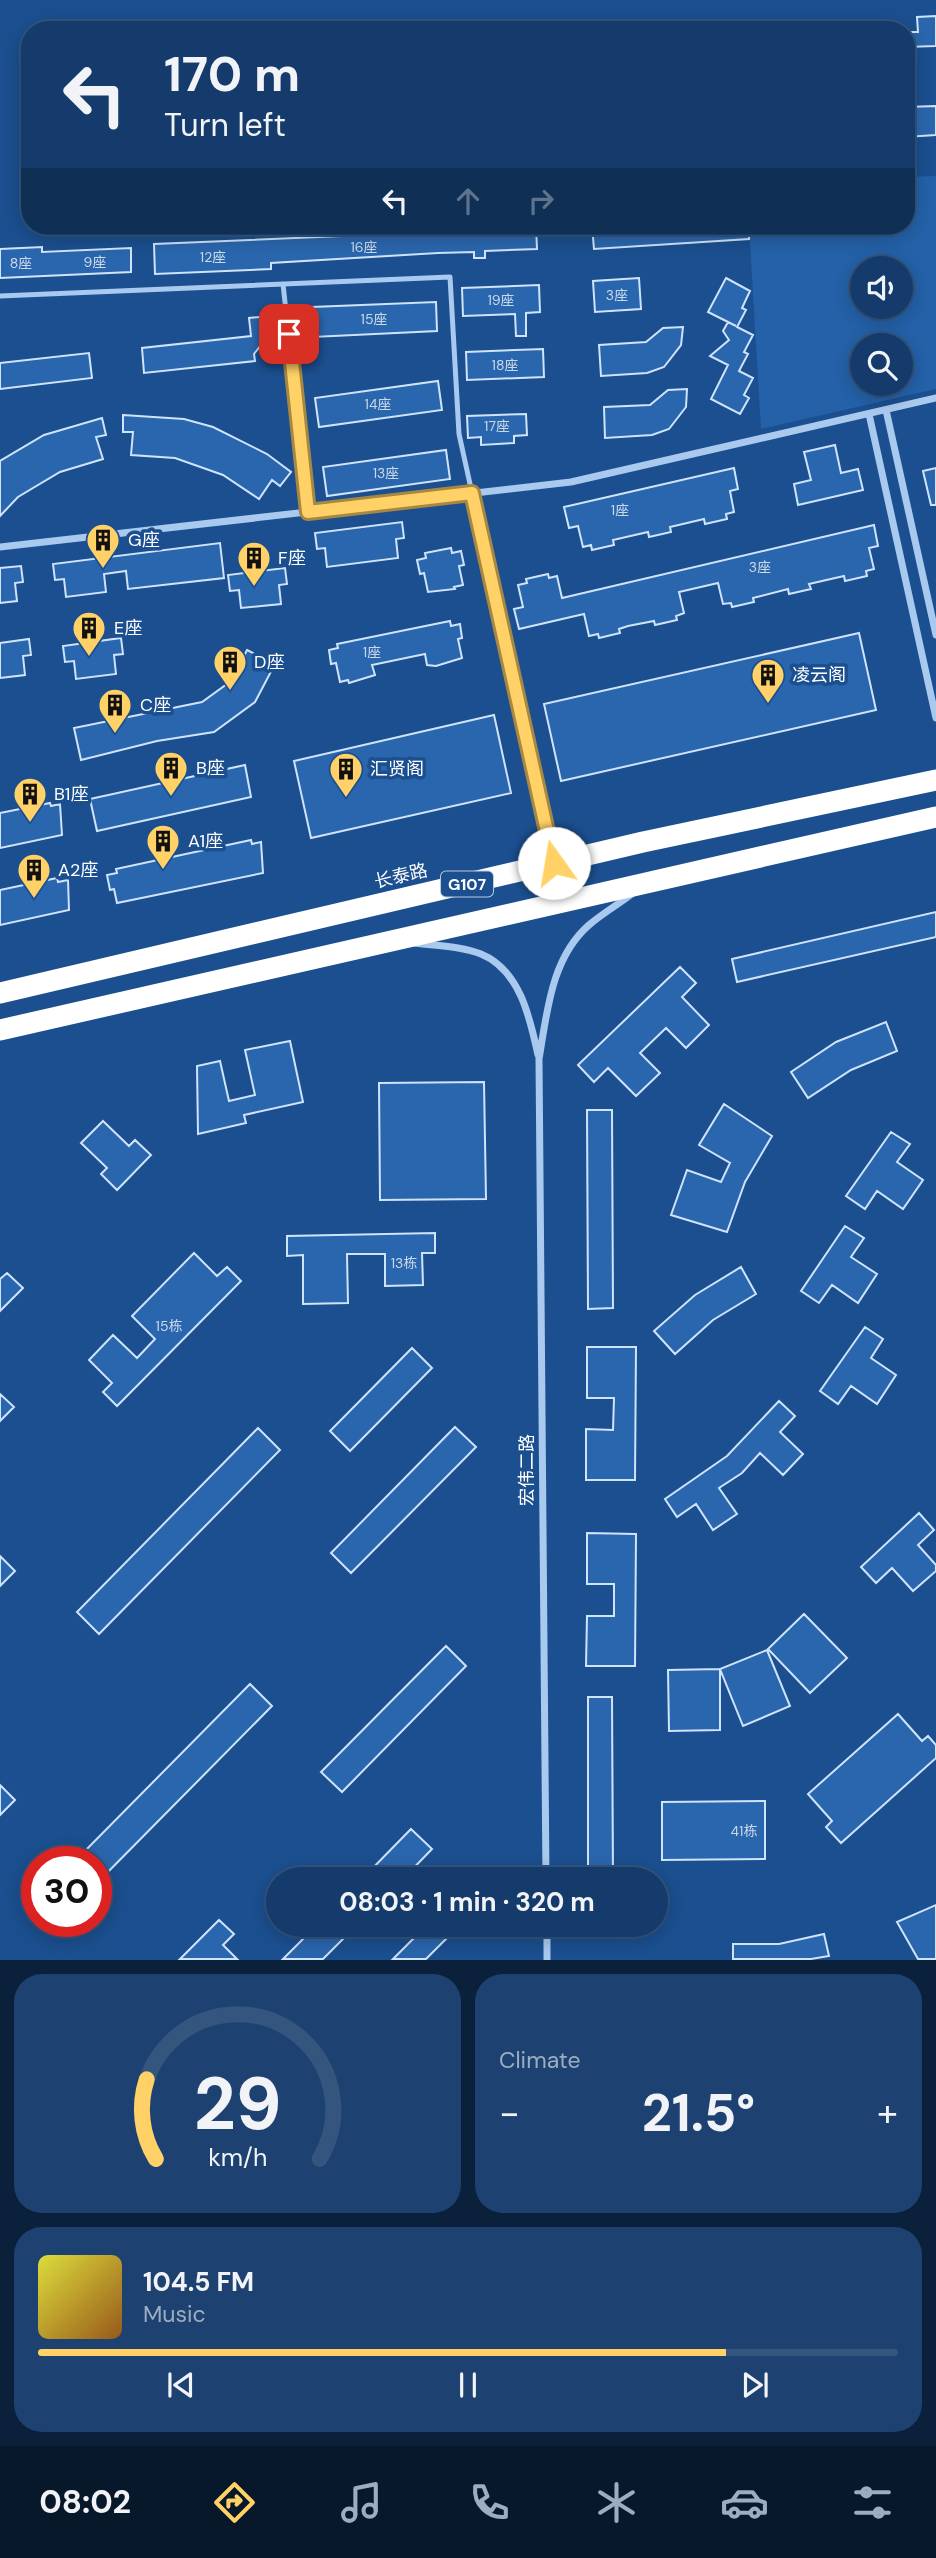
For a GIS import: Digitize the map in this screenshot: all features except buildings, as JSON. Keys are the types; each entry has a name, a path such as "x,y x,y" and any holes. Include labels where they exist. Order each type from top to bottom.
{"highway":[{"name":"长泰路","path":"0,993 554,863 936,780"},
{"name":"G107","path":"0,1030 386,940 936,817"}],"street":[{"path":"0,547 571,482 936,398"},
{"path":"886,410 936,635"},
{"path":"869,414 936,718"},
{"path":"472,493 554,863"},
{"path":"539,1059 551,992 572,945 588,926 649,882"},
{"path":"386,940 462,949 482,955 500,968 520,992 530,1016 539,1059"},
{"name":"宏伟二路","path":"539,1059 546,1867"},
{"path":"547,1937 547,1959"}],"lane":[{"path":"0,296 450,277 459,434 472,493"},
{"path":"283,284 308,512"}],"shaded area":[{"path":"936,176 936,389 913,394 913,333 850,333 850,396 905,396 761,429 750,235 915,235 915,177"}],"place":[{"name":"G座","path":"103,570"},
{"name":"F座","path":"254,588"},
{"name":"E座","path":"89,658"},
{"name":"D座","path":"230,692"},
{"name":"凌云阁","path":"768,705"},
{"name":"C座","path":"115,735"},
{"name":"B座","path":"171,798"},
{"name":"汇贤阁","path":"346,799"},
{"name":"B1座","path":"30,824"},
{"name":"A1座","path":"163,871"},
{"name":"A2座","path":"34,900"}],"route":[{"path":"289,334 308,512 472,493 554,863"}]}
